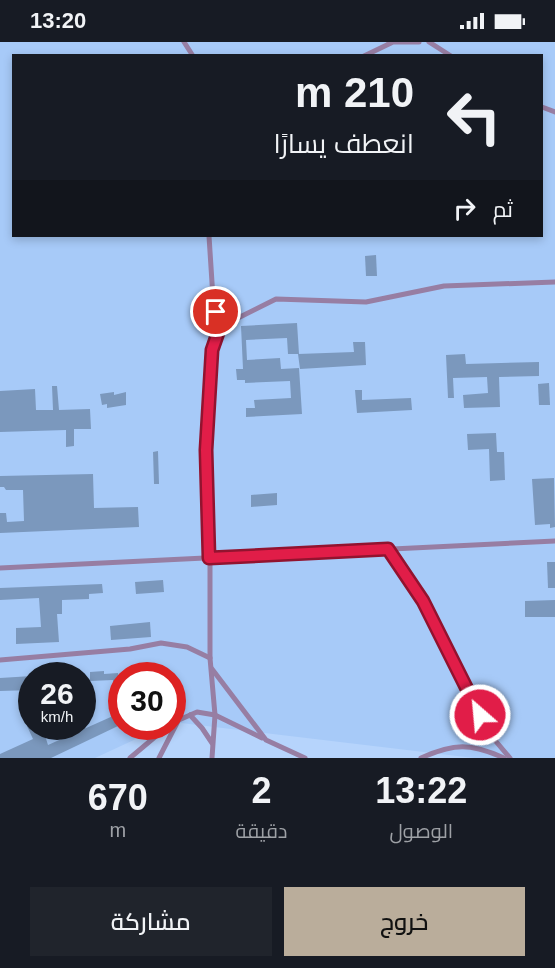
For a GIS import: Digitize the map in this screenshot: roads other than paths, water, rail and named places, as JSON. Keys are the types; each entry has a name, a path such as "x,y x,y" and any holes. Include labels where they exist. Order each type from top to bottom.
{"street":[{"path":"368,54 390,43 419,42"},
{"path":"429,42 449,54"},
{"path":"209,237 213,298 220,327 212,350 206,450 210,658 215,715 212,758"},
{"path":"220,327 276,299 366,302 444,286 555,282"},
{"path":"0,568 555,541"},
{"path":"388,549 423,601 488,732 510,758"},
{"path":"0,660 129,649 161,643 187,647 210,658"},
{"path":"212,669 266,740"},
{"path":"186,717 197,712 215,715 305,758"},
{"path":"190,715 213,745"},
{"path":"130,758 151,740"},
{"path":"159,758 168,740"},
{"path":"421,758 457,746 480,747 504,758"}]}
